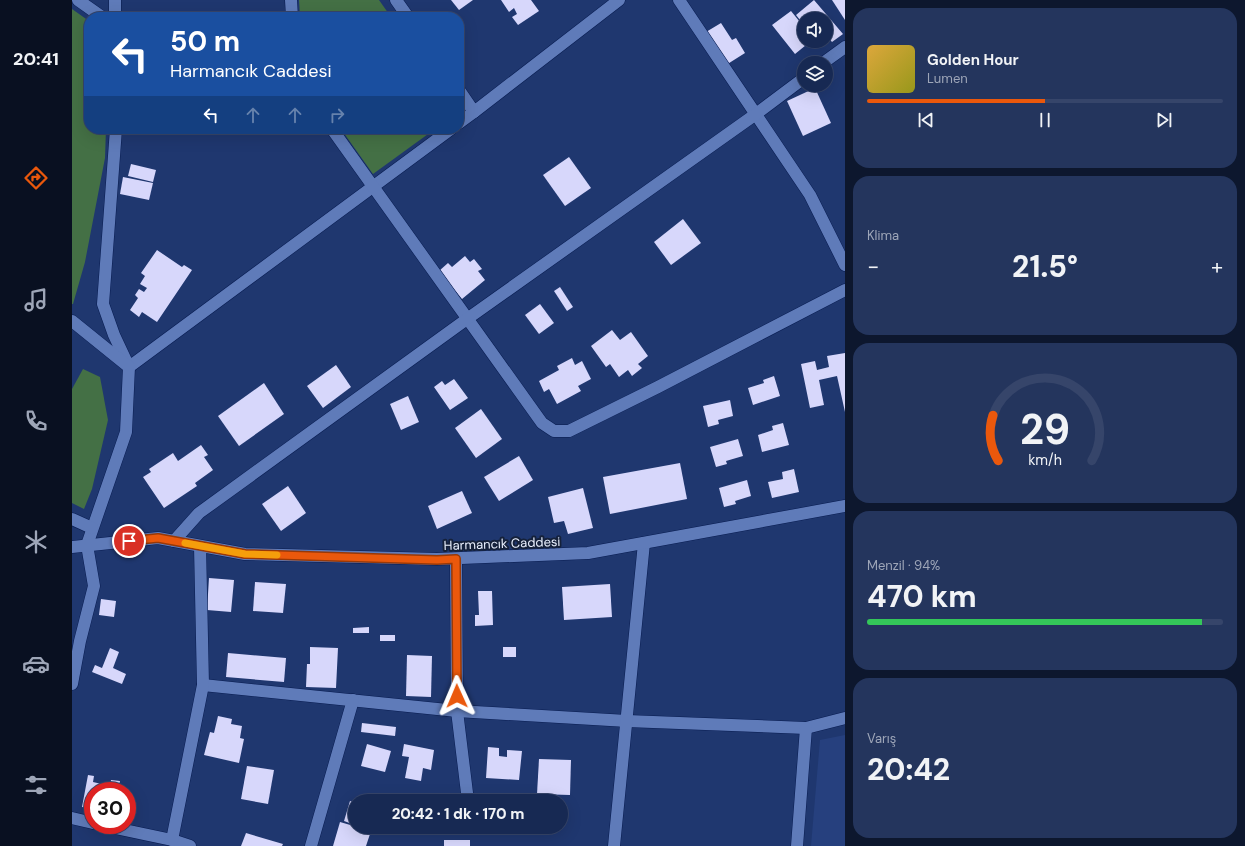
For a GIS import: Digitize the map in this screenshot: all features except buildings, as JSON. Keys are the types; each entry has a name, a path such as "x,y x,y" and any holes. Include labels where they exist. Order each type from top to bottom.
{"street":[{"path":"78,0 95,12"},
{"path":"115,0 115,12"},
{"path":"291,0 292,12"},
{"path":"396,0 404,12"},
{"path":"464,119 619,0"},
{"path":"679,0 810,195 845,265"},
{"path":"832,56 845,46"},
{"path":"174,541 199,513 797,83"},
{"path":"464,97 474,112"},
{"path":"72,684 80,641 94,586 87,545 126,432 129,367 114,336 103,304 116,134"},
{"path":"336,134 542,424 554,431 569,431 658,387 845,290"},
{"path":"129,367 444,134"},
{"path":"72,321 129,367"},
{"name":"Harmancık Caddesi","path":"72,547 158,538 245,554 437,560 588,553 845,506"},
{"path":"72,519 92,528"},
{"path":"614,846 644,543"},
{"path":"172,840 203,685 200,546"},
{"path":"456,559 457,711 467,794"},
{"path":"203,685 457,711 627,721 806,728 845,718"},
{"path":"311,846 353,700"},
{"path":"797,846 806,728"},
{"path":"72,818 84,821"},
{"path":"136,832 172,840 190,846"}],"shaded area":[{"path":"845,735 845,846 811,846 820,740"}],"green space":[{"path":"299,0 379,0 387,12 300,12"},
{"path":"72,9 84,17 84,134 106,134 105,158 85,262 72,304"},
{"path":"345,134 428,134 373,174"},
{"path":"83,369 100,377 108,420 92,489 84,509 72,503 72,389"}],"slow traffic":[{"path":"185,543 245,554 277,555"}],"route":[{"path":"129,541 158,538 245,554 437,560 456,559 457,696"}]}
